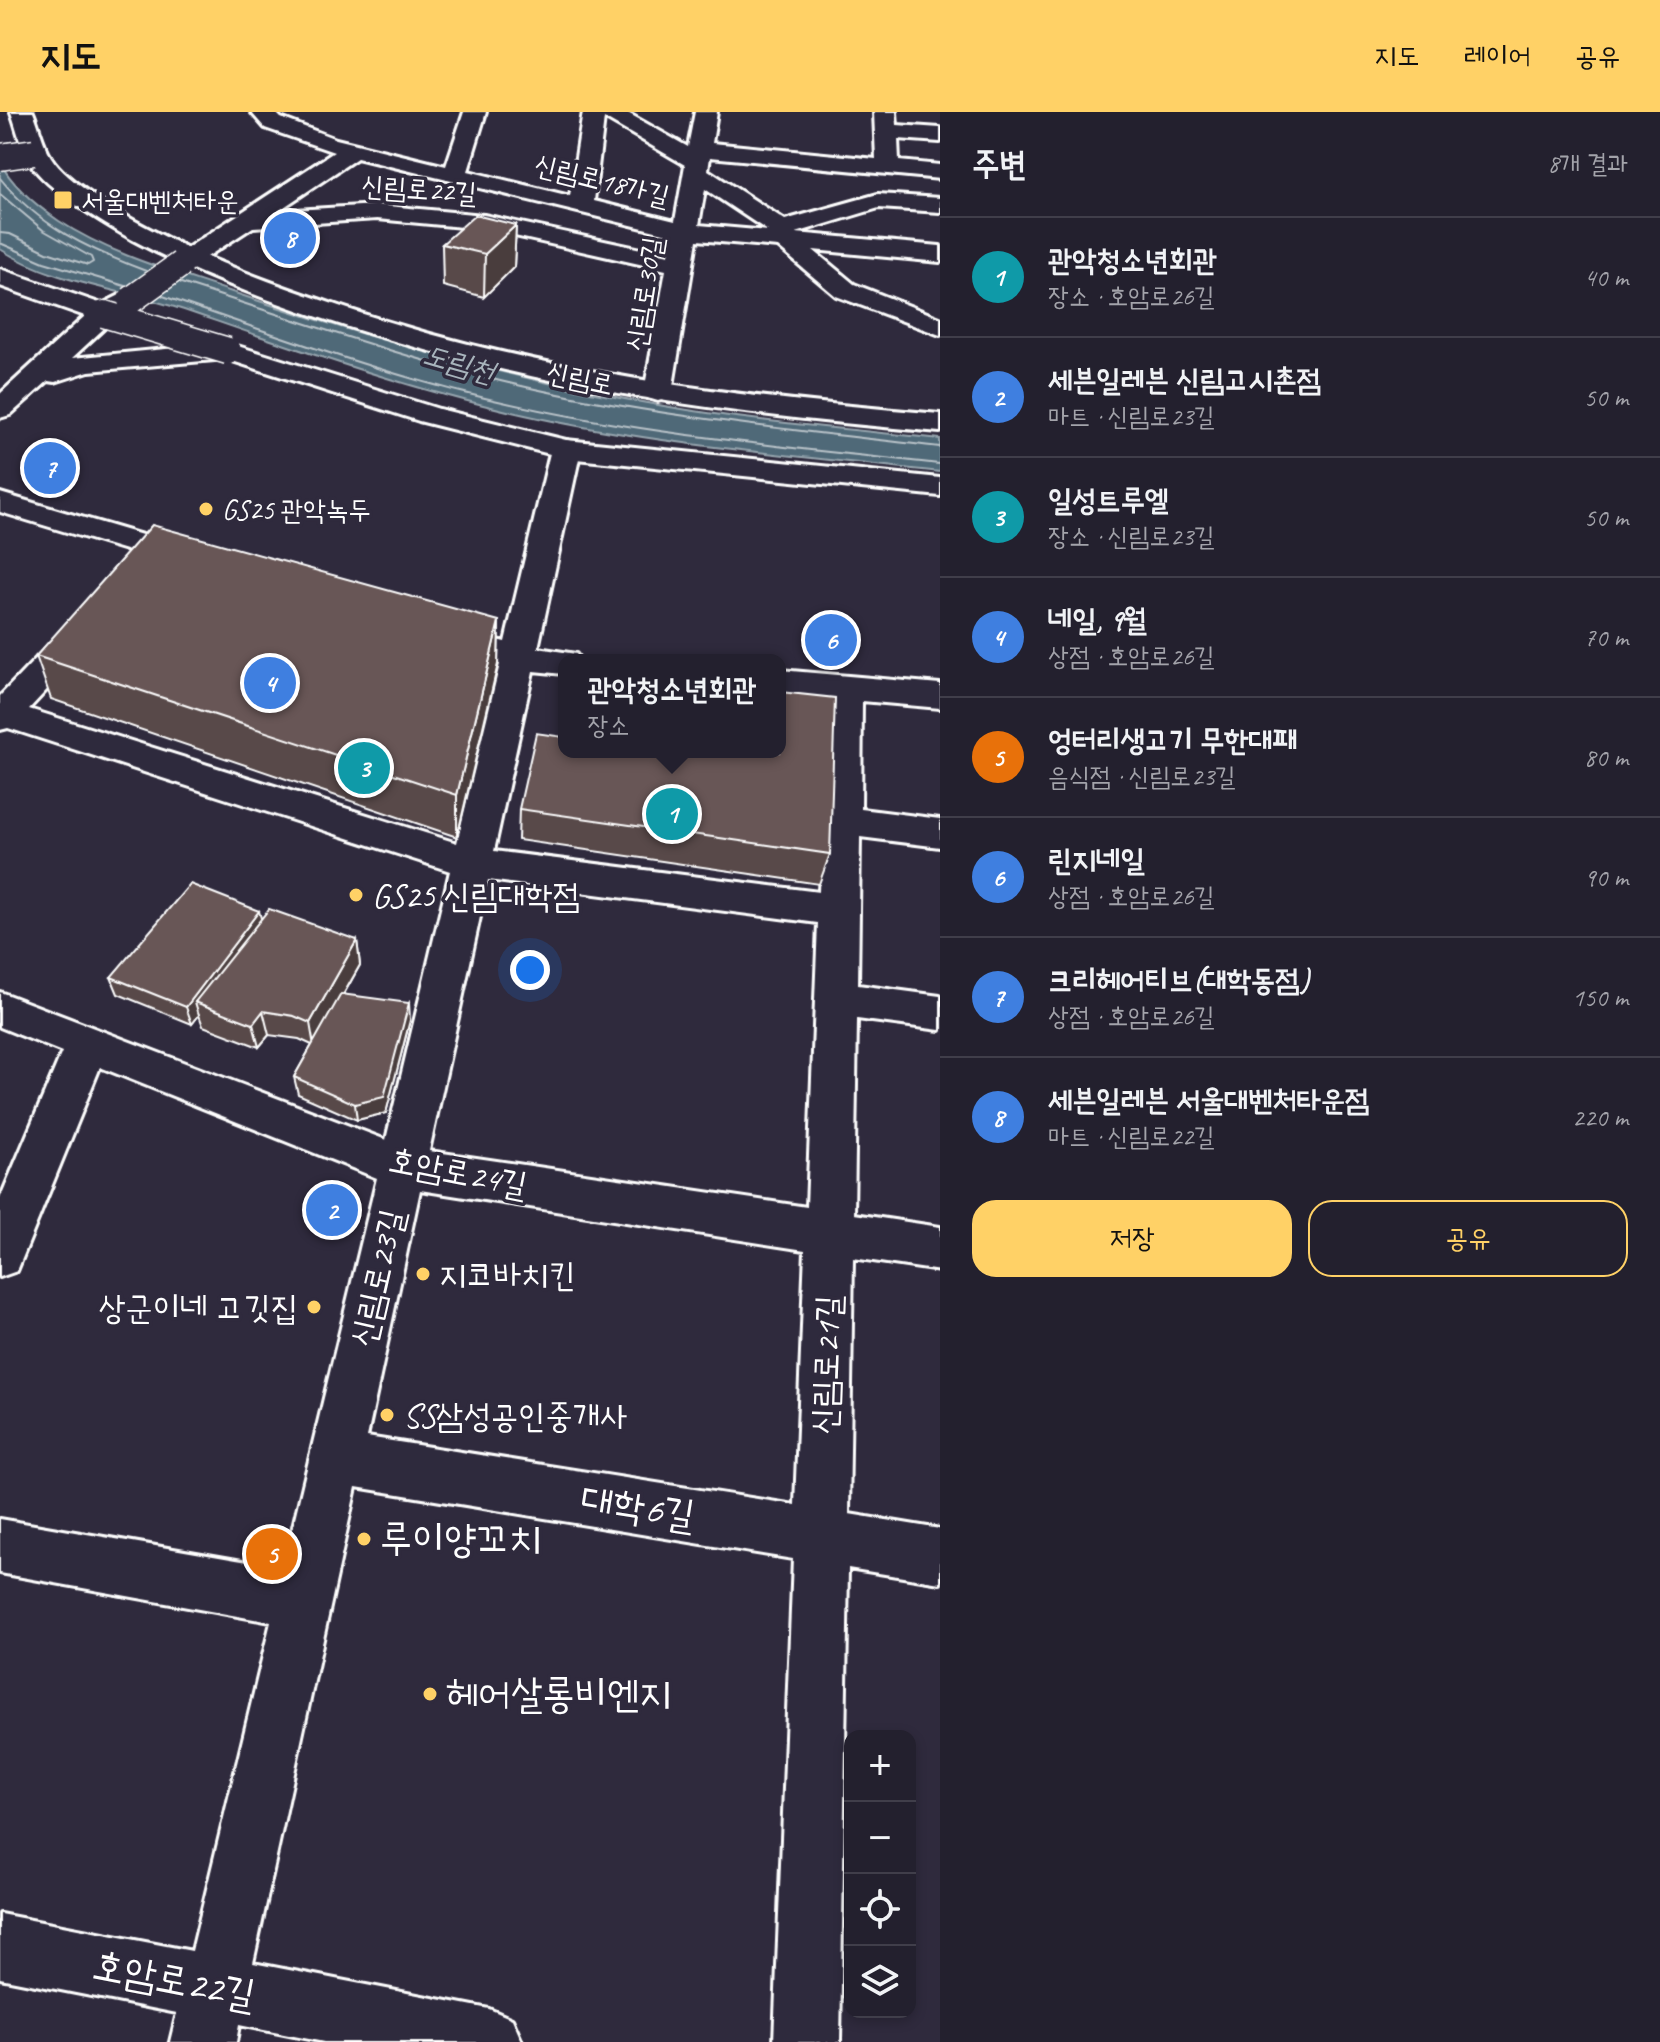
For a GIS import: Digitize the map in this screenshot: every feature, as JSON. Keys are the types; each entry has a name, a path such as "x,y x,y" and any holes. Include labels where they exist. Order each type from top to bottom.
{"street":[{"name":"신림로","path":"22,112 34,152 49,173 92,209 184,261 443,347 588,409 940,487"},
{"name":"신림로18가길","path":"262,112 273,123 332,133 354,150 685,231 784,235 940,254"},
{"path":"455,175 475,112"},
{"path":"581,205 594,112"},
{"path":"610,112 697,161 845,290 940,327"},
{"name":"신림로30길","path":"658,392 706,112"},
{"path":"888,167 885,122 940,135"},
{"path":"0,422 119,309 184,261 354,150"},
{"path":"0,157 34,152"},
{"path":"697,161 757,155 940,172"},
{"path":"757,155 848,210"},
{"path":"784,235 878,201 940,205"},
{"name":"신림로22길","path":"247,220 377,212 484,222 679,265"},
{"path":"0,277 50,296 119,309"},
{"path":"50,296 63,331 50,372"},
{"name":"신림로","path":"119,309 228,351 429,415 588,409 658,392 861,417 940,423"},
{"path":"0,409 50,372 85,363 228,351"},
{"name":"신림로23길","path":"209,2015 472,863 541,660 588,409"},
{"path":"0,502 148,560 218,567"},
{"path":"107,604 2,716 472,863 839,910"},
{"path":"458,640 541,660"},
{"path":"786,683 940,696"},
{"name":"신림로21길","path":"807,2042 845,688"},
{"path":"841,821 940,833"},
{"path":"836,999 940,1013"},
{"name":"호암로24길","path":"0,1009 402,1167 940,1249"},
{"path":"0,1255 88,1043"},
{"name":"대학6길","path":"337,1458 940,1556"},
{"path":"0,1546 304,1600"},
{"name":"호암로22길","path":"0,1946 209,2015 489,2042"}],"water":[{"name":"도림천","path":"0,162 26,195 51,215 100,244 143,262 285,310 446,358 609,396 802,425 940,439 940,472 628,435 525,415 395,381 161,303 66,278 21,261 0,249"}],"building":[{"path":"475,215 516,225 485,254 442,244"},
{"path":"152,525 499,621 457,795 36,656"},
{"path":"786,693 835,698 830,854 519,809 536,733 558,736 558,758 786,758"},
{"path":"190,884 259,911 186,1007 111,977"},
{"path":"269,909 357,940 310,1023 294,1016 263,1011 253,1024 195,1002"},
{"path":"341,994 409,1003 384,1097 355,1104 294,1077"}],"place":[{"name":"서울대벤처타운","path":"63,200"},
{"name":"세븐일레븐 서울대벤처타운점","path":"290,238"},
{"name":"크리헤어티브(대학동점)","path":"50,468"},
{"name":"GS25 관악녹두","path":"206,509"},
{"name":"린지네일","path":"831,640"},
{"name":"네일, 9월","path":"270,683"},
{"name":"일성트루엘","path":"364,768"},
{"name":"관악청소년회관","path":"672,814"},
{"name":"GS25 신림대학점","path":"356,895"},
{"name":"세븐일레븐 신림고시촌점","path":"332,1210"},
{"name":"지코바치킨","path":"423,1274"},
{"name":"상군이네 고깃집","path":"314,1307"},
{"name":"SS삼성공인중개사","path":"387,1415"},
{"name":"루이양꼬치","path":"364,1539"},
{"name":"엉터리생고기 무한대패","path":"272,1554"},
{"name":"헤어살롱비엔지","path":"430,1694"}]}
